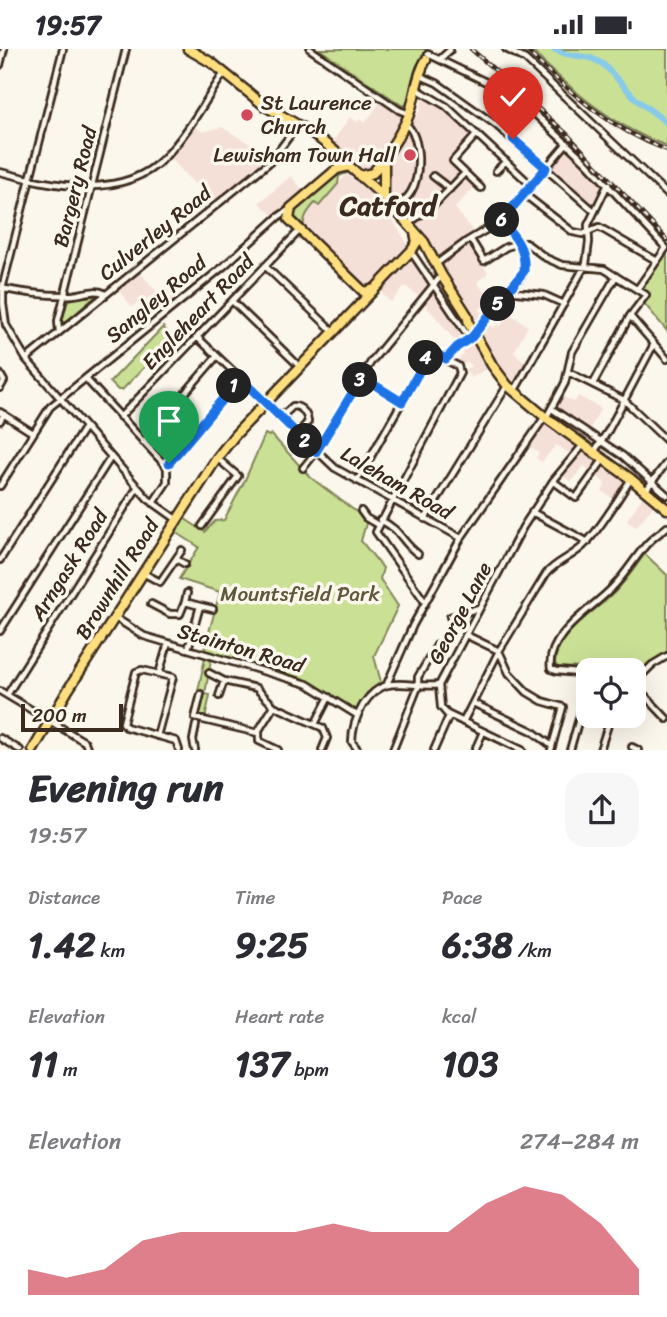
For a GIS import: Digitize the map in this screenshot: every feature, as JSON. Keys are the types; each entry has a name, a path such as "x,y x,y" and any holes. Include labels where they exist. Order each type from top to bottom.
{"highway":[{"path":"188,49 198,52 265,106 322,140 384,197 424,242 463,310 465,320 470,324 471,335 508,390 583,444 596,449 602,461 629,482 646,490 667,509"},
{"path":"404,127 428,54"},
{"path":"360,176 373,173 415,111 428,54"},
{"path":"336,153 339,159 337,169"},
{"path":"384,158 384,197"},
{"name":"Sangley Road","path":"291,208 337,169 349,166"},
{"path":"291,208 289,219 364,297 413,253 417,242 415,233"},
{"path":"413,253 427,250"},
{"name":"Brownhill Road","path":"33,750 114,617 217,457 364,297"}],"street":[{"path":"0,65 4,49"},
{"path":"63,49 2,289 6,325 26,359 137,488 176,519"},
{"name":"Bargery Road","path":"59,332 58,321 64,295 127,49"},
{"path":"310,49 409,114"},
{"path":"440,59 450,49 456,49"},
{"path":"506,49 523,57 667,194"},
{"path":"428,54 517,97 608,184 666,248 638,288"},
{"path":"0,172 30,180 92,186 130,179 162,160 224,73"},
{"path":"422,77 438,83 496,125 594,211"},
{"path":"417,93 441,102 531,185"},
{"name":"Culverley Road","path":"26,359 271,161 298,125"},
{"path":"394,209 412,191 417,173 416,145 412,130 404,127"},
{"path":"477,134 453,161 481,188"},
{"path":"435,264 501,221 567,143"},
{"path":"496,171 506,161"},
{"path":"407,224 450,189 463,171"},
{"path":"433,176 450,189"},
{"path":"425,519 564,305 589,255 589,222 608,184"},
{"path":"524,194 573,232 583,234 599,227 657,261"},
{"name":"Sangley Road","path":"0,486 49,409 291,208"},
{"path":"272,222 280,218 289,219"},
{"path":"446,359 471,335 523,274 525,268 519,243 501,221"},
{"name":"Engleheart Road","path":"120,417 300,230"},
{"path":"471,240 484,261 506,247 526,243 551,261 600,268 646,295 631,316 593,384"},
{"path":"413,253 471,335"},
{"path":"265,266 334,332"},
{"path":"303,468 316,452 362,377 442,276"},
{"path":"358,750 352,737 358,715 370,694 387,684 425,602 461,538 552,409 568,372 572,352 615,276"},
{"path":"2,289 64,295 99,291 105,294"},
{"path":"508,291 544,295 564,305"},
{"path":"232,301 300,368"},
{"path":"631,316 667,359"},
{"name":"Laleham Road","path":"197,337 335,468 461,538"},
{"path":"596,449 654,344"},
{"path":"357,481 428,356 435,353 458,366 460,373 379,523 377,535 425,602"},
{"path":"143,442 217,356"},
{"path":"568,372 624,400 667,441"},
{"path":"0,373 4,381 0,388"},
{"path":"362,377 402,402"},
{"path":"153,503 167,482 167,467 174,456 240,378"},
{"path":"86,379 167,467"},
{"path":"281,417 293,406 302,409 308,422 298,433"},
{"path":"552,409 601,441 667,495"},
{"path":"0,421 2,413 33,433"},
{"path":"0,560 85,427"},
{"name":"George Lane","path":"387,684 439,685 532,512 552,481 583,444"},
{"path":"0,631 111,457"},
{"path":"202,526 237,476 217,457"},
{"path":"552,481 576,498 602,461"},
{"path":"646,490 667,462"},
{"path":"463,722 499,651 551,568 587,542 629,482"},
{"name":"Arngask Road","path":"7,695 137,488"},
{"path":"361,511 366,518 395,527 408,546 418,554"},
{"path":"532,512 587,542"},
{"path":"576,673 551,669 552,656 559,639 586,610 610,590 646,545 667,527"},
{"path":"142,573 160,582 182,550"},
{"path":"176,559 185,564"},
{"path":"151,604 170,614 180,614 187,593"},
{"path":"184,602 214,609"},
{"path":"188,649 200,606"},
{"path":"450,617 480,608"},
{"name":"Stainton Road","path":"114,617 144,636 300,681 358,715"},
{"path":"466,635 499,651 509,673 521,687 542,701 563,707 552,748 532,731 473,703"},
{"path":"159,674 168,643"},
{"path":"393,750 418,677 436,647 428,645"},
{"path":"646,671 667,656"},
{"path":"157,736 173,677 142,670 136,672 122,723 126,727 157,736 178,742 179,750"},
{"path":"209,673 224,681 252,687 260,691 274,706 324,729 327,736 322,750"},
{"path":"219,696 224,681"},
{"path":"439,685 441,707 449,716 522,750"},
{"path":"0,691 85,742 88,750"},
{"path":"201,694 195,718 228,722 258,733"},
{"path":"646,696 667,719"},
{"path":"315,724 329,697"},
{"path":"274,706 258,733 259,741 278,750"},
{"path":"434,750 449,716"},
{"path":"195,750 193,740 196,725"},
{"path":"570,750 576,728"},
{"path":"601,750 607,728"},
{"path":"475,750 482,731"},
{"path":"0,738 19,750"},
{"path":"632,747 639,750"}],"shaded area":[{"path":"423,95 438,103 475,135 454,159 479,182 455,208 475,234 468,239 488,273 477,282 484,292 495,282 499,287 479,310 489,318 487,322 494,328 497,324 501,326 509,313 528,326 514,352 528,363 516,384 490,353 428,243 390,194 387,174 394,148 420,111"},
{"path":"381,101 406,116 369,171 364,170 332,142 350,117 365,123"},
{"path":"193,125 203,132 222,127 270,156 212,203 170,158"},
{"path":"565,149 604,185 593,206 549,168"},
{"path":"347,174 383,205 409,246 367,289 304,231 307,213 316,203 319,205"},
{"path":"291,176 306,194 274,216 259,203"},
{"path":"411,256 473,342 488,368 471,378 465,370 471,366 468,362 462,365 456,362 464,354 461,348 418,296 405,286 391,302 378,290"},
{"path":"139,271 157,292 165,287 175,298 157,315 139,301 132,307 118,289"},
{"path":"561,396 575,402 578,396 601,408 589,430 554,410"},
{"path":"545,421 627,480 615,500 602,491 604,482 584,466 571,482 557,472 570,454 556,445 542,462 536,458 539,453 528,445"},
{"path":"645,493 656,503 636,527 627,520"}],"green space":[{"path":"319,49 426,49 408,104 403,106"},
{"path":"530,49 667,49 667,146 610,118"},
{"path":"345,168 350,172 339,176 338,184 319,206 315,203 307,213 304,231 293,219 295,208 305,203"},
{"path":"667,250 667,331 643,302 647,296 642,287"},
{"path":"97,295 66,322 62,322 68,300"},
{"path":"163,327 173,338 122,390 118,390 110,382"},
{"name":"Mountsfield Park","path":"265,434 271,434 310,477 367,520 361,541 383,568 380,579 398,606 374,656 381,682 367,693 356,710 303,678 273,672 204,650 220,592 179,579 199,547 174,531 182,517 205,532 215,521 224,520"},
{"path":"645,554 667,575 667,654 646,669 646,658 576,658 576,668 557,667 557,652 569,633 626,579"},
{"path":"205,658 211,660 205,694 210,695 205,719 197,717 200,698 198,691"}],"waterway":[{"path":"553,49 591,58 603,64 637,100 667,123"}],"railway":[{"path":"471,49 567,134 667,240"},
{"path":"525,49 557,80 608,120 667,150"}],"place":[{"name":"St Laurence Church","path":"247,115"},
{"name":"Lewisham Town Hall","path":"410,155"}],"district":[{"name":"Catford","path":"388,205"}],"route":[{"path":"169,463 240,378 316,452 362,377 402,402 428,356 435,353 446,359 472,337 523,274 525,268 519,243 501,221 546,168 513,139"}]}
